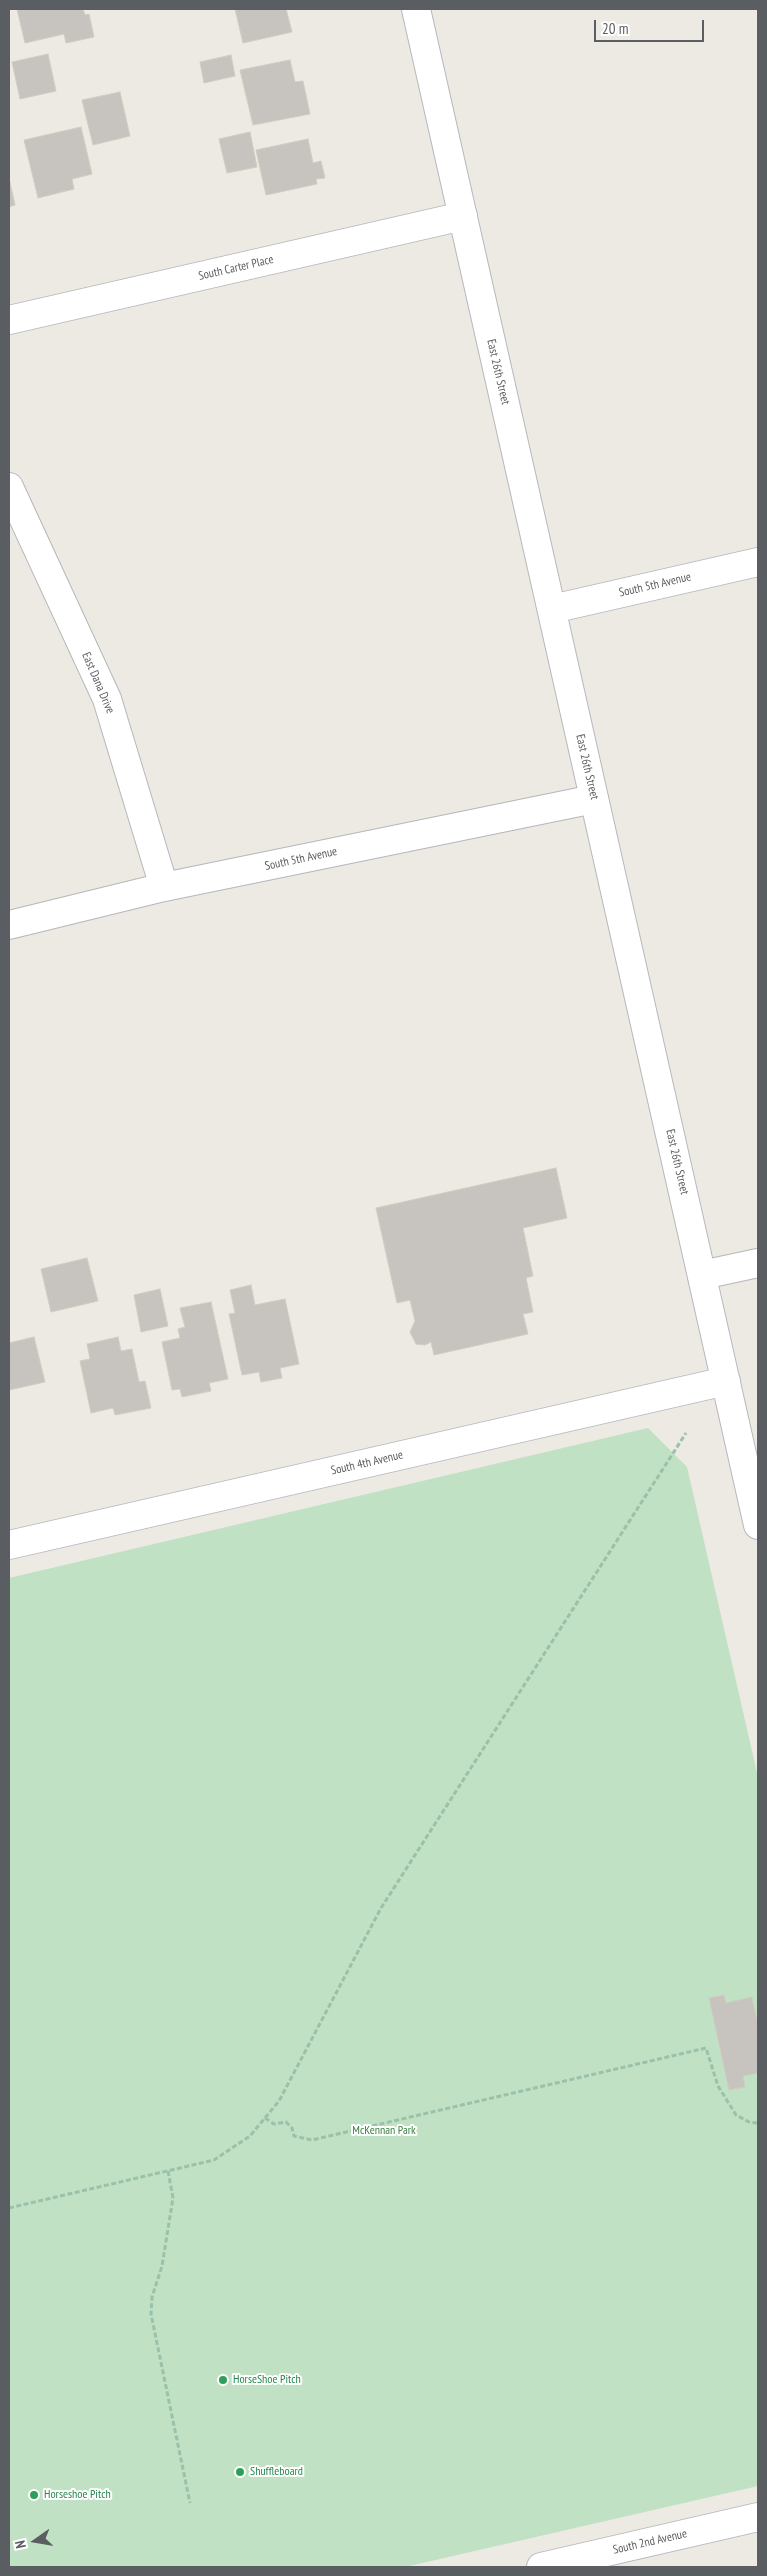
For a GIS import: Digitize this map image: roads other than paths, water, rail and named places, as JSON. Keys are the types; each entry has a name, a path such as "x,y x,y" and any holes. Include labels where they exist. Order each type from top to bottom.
{"street":[{"name":"East 26th Street","path":"416,9 758,1525"},
{"name":"South Carter Place","path":"9,320 463,216"},
{"name":"East Dana Drive","path":"9,487 107,699 164,887"},
{"name":"South 5th Avenue","path":"552,609 758,562"},
{"name":"South 5th Avenue","path":"9,925 164,887 594,799"},
{"path":"702,1276 758,1263"},
{"name":"South 4th Avenue","path":"9,1545 726,1381"},
{"name":"South 2nd Avenue","path":"541,2567 758,2517"}],"place":[{"name":"HorseShoe Pitch","path":"223,2380"},
{"name":"Shuffleboard","path":"240,2472"},
{"name":"Horseshoe Pitch","path":"34,2495"}],"park label":[{"name":"McKennan Park","path":"384,2131"}]}
